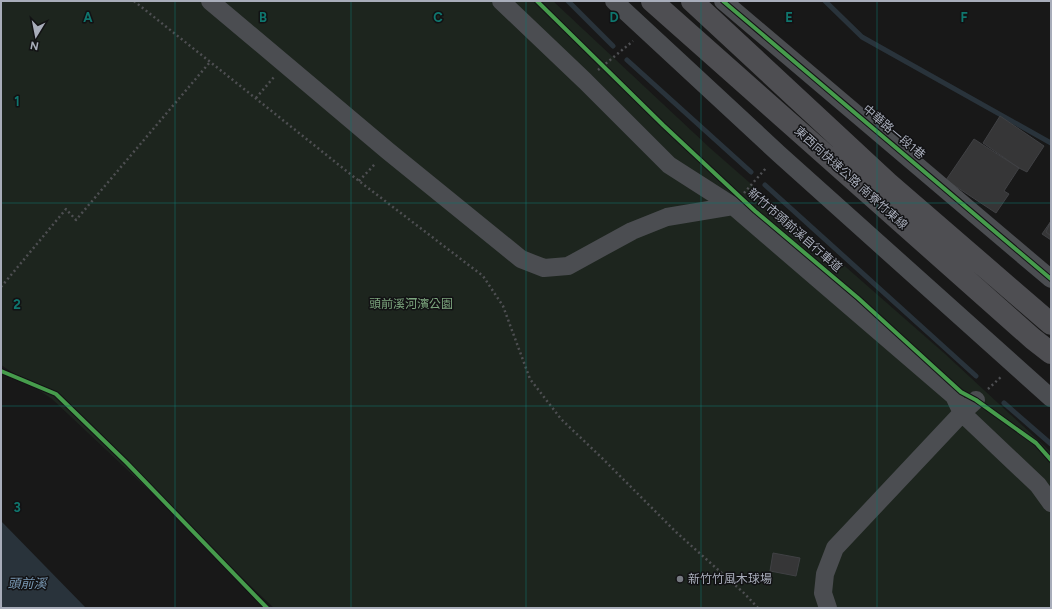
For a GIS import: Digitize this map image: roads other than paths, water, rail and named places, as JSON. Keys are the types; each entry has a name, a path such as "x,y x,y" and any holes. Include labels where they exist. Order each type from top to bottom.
{"highway":[{"name":"東西向快速公路 南寮竹東線","path":"652,1 1033,339 1051,353"},
{"name":"東西向快速公路 南寮竹東線","path":"692,1 888,183 1051,324"},
{"path":"888,183 942,222 1051,312"},
{"path":"1033,339 1051,357"}],"street":[{"path":"210,1 388,151 521,258 544,268 568,266 632,230 667,217 737,201"},
{"path":"501,1 585,81 669,165 737,201 954,396 962,413 1038,485 1051,503"},
{"path":"614,1 779,154 1051,398"},
{"name":"中華路一段1巷","path":"723,1 1051,280"},
{"path":"828,608 823,593 825,574 835,548 976,400"}],"water":[{"name":"頭前溪","path":"1,521 86,608 1,608"}],"waterway":[{"path":"568,1 613,46"},
{"path":"825,1 862,37 1051,143"},
{"path":"627,60 751,172"},
{"path":"765,185 976,376"},
{"path":"1004,403 1051,444"}],"place":[{"name":"新竹竹風木球場","path":"680,579"}],"park label":[{"name":"頭前溪河濱公園","path":"411,304"}]}
